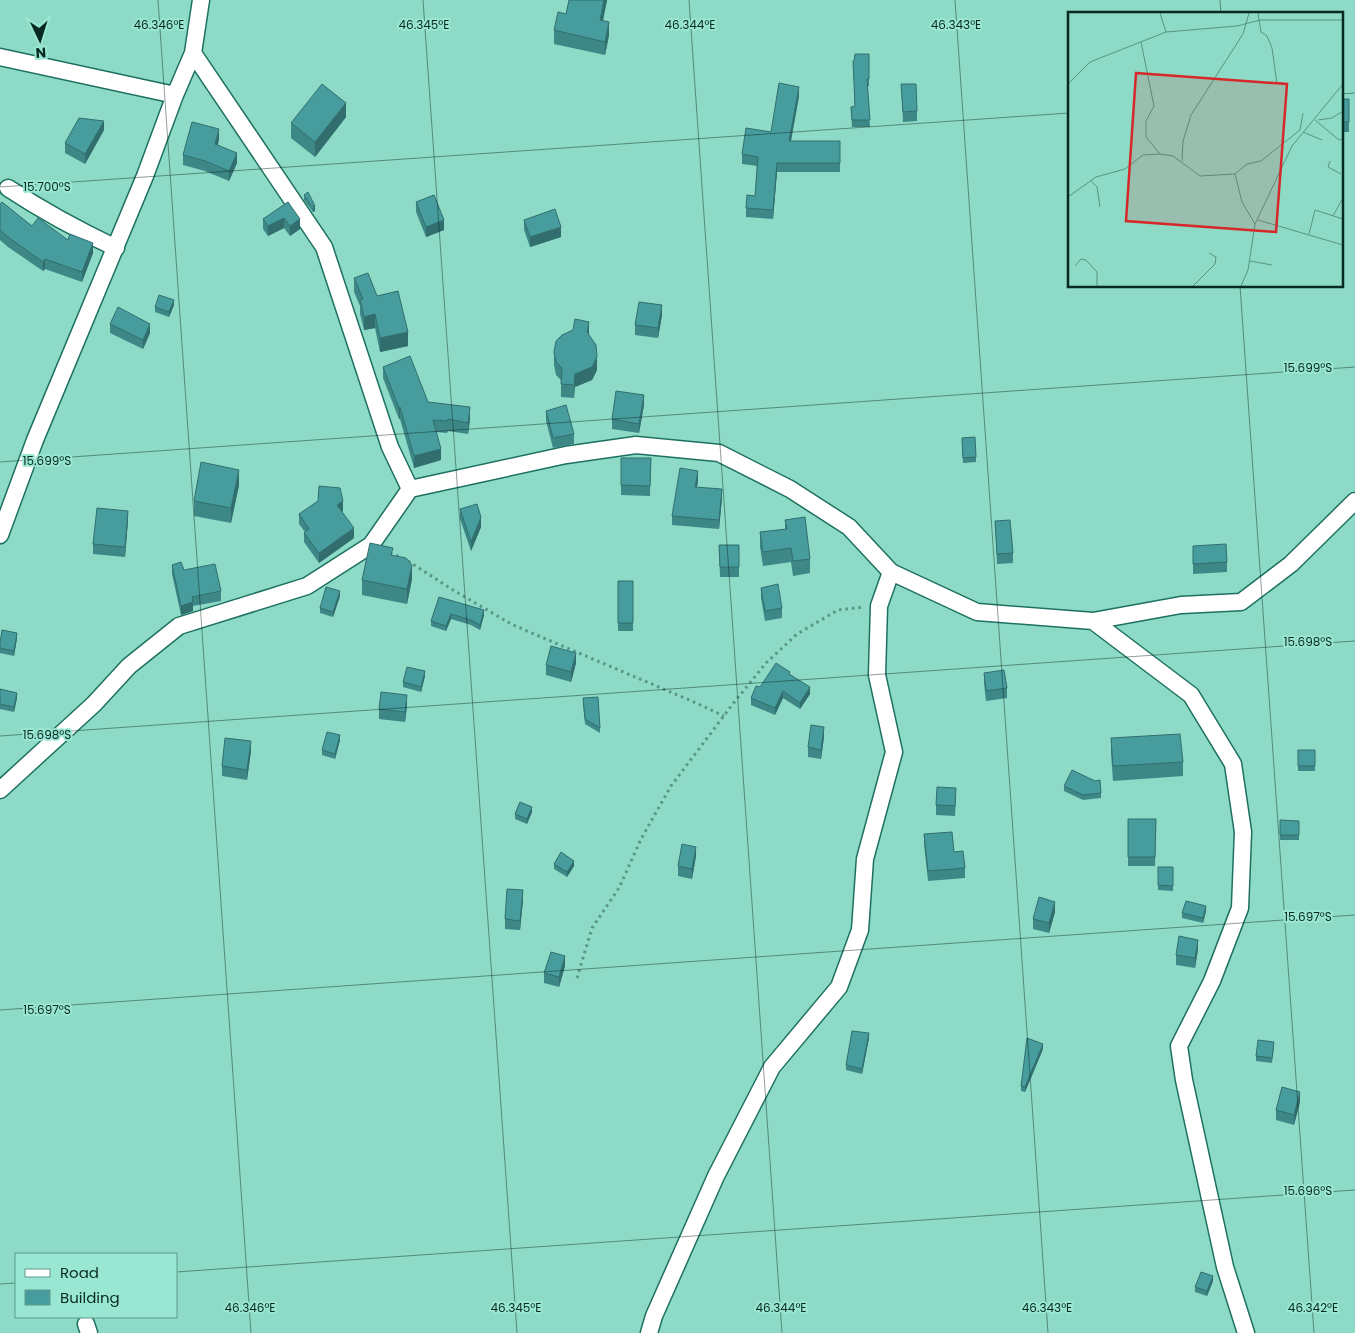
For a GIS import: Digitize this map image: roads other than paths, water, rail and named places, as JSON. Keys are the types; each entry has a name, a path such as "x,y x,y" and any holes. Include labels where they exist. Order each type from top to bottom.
{"street":[{"path":"0,535 35,440 116,248 192,53 201,0"},
{"path":"192,53 324,246 390,447 410,489"},
{"path":"0,57 175,95"},
{"path":"8,188 42,211 116,248"},
{"path":"0,790 94,704 129,666 179,626 306,586 371,545 410,489 566,455 636,445 719,453 790,489 849,527 891,572 977,612 1093,621 1181,605 1242,602 1291,564 1355,501"},
{"path":"649,1333 654,1316 716,1176 772,1067 839,988 860,930 865,859 894,752 877,675 879,606 891,572"},
{"path":"1093,621 1190,695 1233,764 1243,832 1240,908 1212,981 1179,1046 1184,1080 1226,1267 1246,1333"}]}
